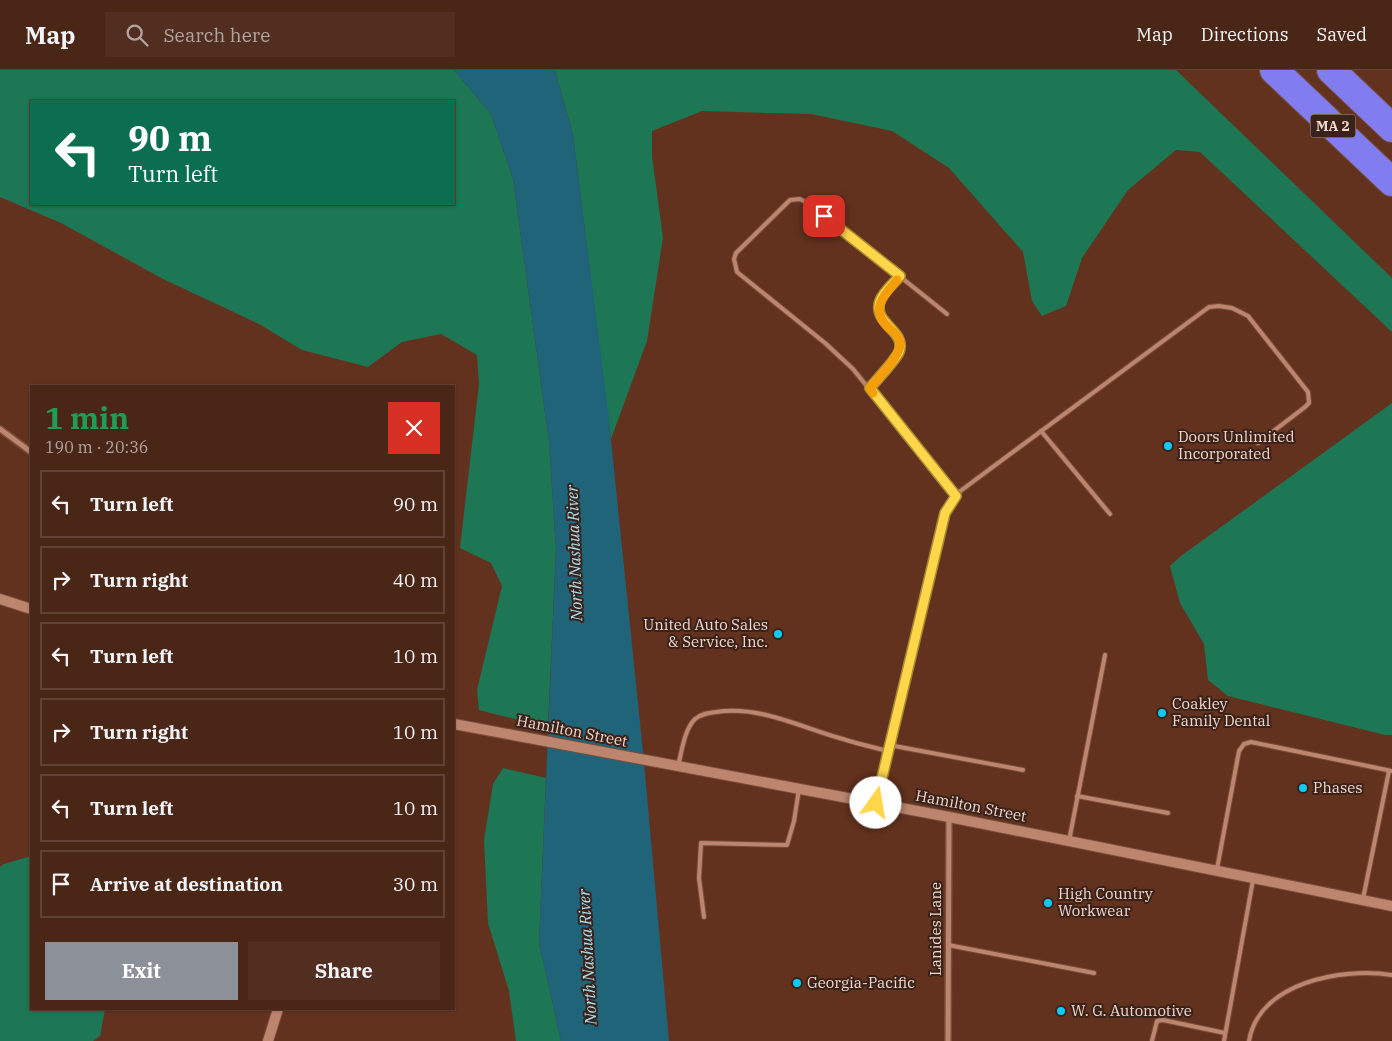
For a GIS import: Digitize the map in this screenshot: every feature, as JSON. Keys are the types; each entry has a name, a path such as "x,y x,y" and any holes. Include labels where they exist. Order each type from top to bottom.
{"highway":[{"name":"MA 2","path":"1274,70 1392,182"},
{"name":"MA 2","path":"1331,70 1392,128"}],"main road":[{"path":"0,599 30,609"},
{"name":"Hamilton Street","path":"455,724 949,817 1392,906"},
{"path":"268,1041 278,1010"}],"street":[{"path":"0,430 30,451"},
{"name":"Lanides Lane","path":"948,1041 949,817"}],"lane":[{"path":"947,314 809,204 800,199 790,200 736,253 734,259 737,272 826,343 853,369 956,496"},
{"path":"870,388 898,353 900,344 898,334 888,327 880,317 879,308 880,300 900,276"},
{"path":"876,803 945,513 956,496 1209,307 1232,308 1248,316 1308,392 1309,403 1258,443"},
{"path":"1041,431 1110,514"},
{"path":"1069,841 1105,655"},
{"path":"678,766 689,727 696,718 703,714 722,711 761,714 843,740 888,750"},
{"path":"1217,870 1239,751 1244,744 1251,742 1390,771 1363,900"},
{"path":"889,745 1023,770"},
{"path":"704,917 699,878 701,843 786,845 794,821 799,789"},
{"path":"1078,796 1168,813"},
{"path":"1224,1041 1254,878"},
{"path":"948,945 1094,973"},
{"path":"1249,1041 1254,1022 1263,1010 1294,987 1324,977 1351,973 1375,972 1392,976"},
{"path":"1152,1041 1155,1024 1157,1021 1163,1020 1225,1032"}],"green space":[{"path":"0,70 454,70 491,114 513,179 549,442 556,549 548,727 479,710 477,690 502,586 491,563 460,548 479,384 477,355 441,334 402,342 368,367 302,350 259,324 163,279 61,223 0,197"},
{"path":"555,70 1176,70 1392,278 1392,332 1200,152 1176,150 1128,190 1082,258 1066,306 1042,316 1032,301 1023,252 949,168 892,131 811,114 702,111 652,131 652,156 663,238 647,341 611,439 573,135"},
{"path":"1392,403 1392,735 1385,735 1228,696 1208,680 1204,644 1180,603 1170,566 1181,556"},
{"path":"503,768 546,778 539,943 561,1041 516,1041 509,991 488,923 484,840 493,784"},
{"path":"30,856 30,1010 105,1010 100,1036 93,1041 0,1041 0,867"}],"water":[{"name":"North Nashua River","path":"454,70 555,70 573,135 608,411 643,752 669,1041 561,1041 539,943 556,549 549,442 513,179 491,114"}],"slow traffic":[{"path":"873,393 870,388 898,353 900,344 898,334 888,327 880,317 879,308 880,300 897,280"}],"place":[{"name":"Doors Unlimited Incorporated","path":"1168,446"},
{"name":"United Auto Sales & Service, Inc.","path":"778,634"},
{"name":"Coakley Family Dental","path":"1162,713"},
{"name":"Phases","path":"1303,788"},
{"name":"High Country Workwear","path":"1048,903"},
{"name":"Georgia-Pacific","path":"797,983"},
{"name":"W. G. Automotive","path":"1061,1011"}],"route":[{"path":"824,216 900,276 880,300 879,308 880,317 888,327 898,334 900,344 898,353 870,388 956,496 945,513 876,803"}]}
